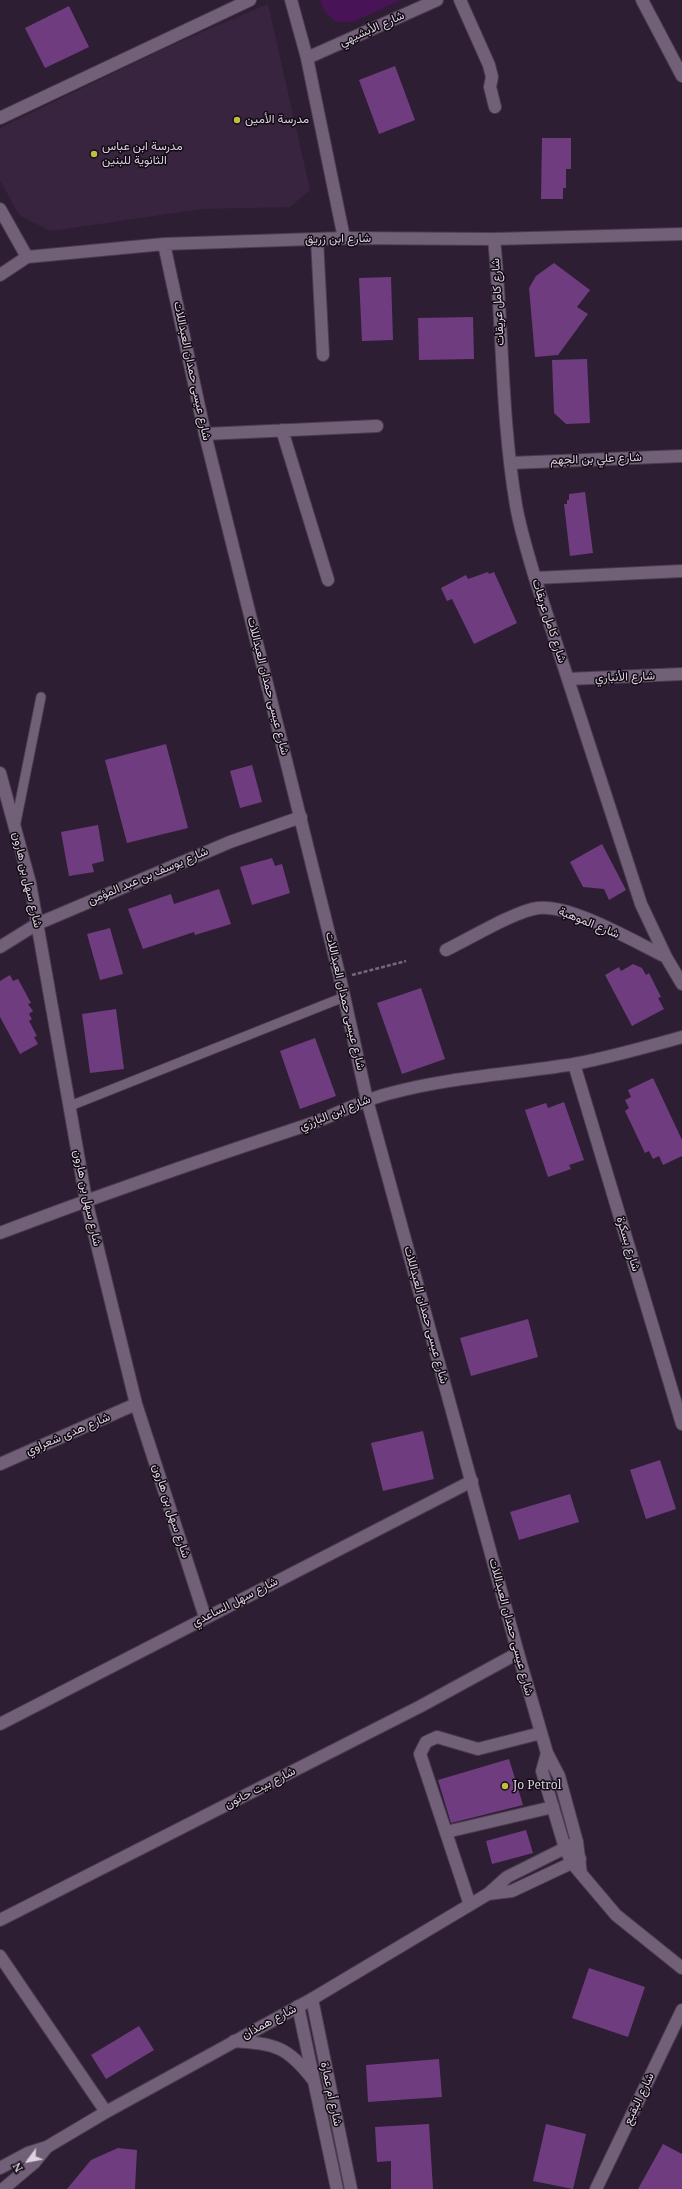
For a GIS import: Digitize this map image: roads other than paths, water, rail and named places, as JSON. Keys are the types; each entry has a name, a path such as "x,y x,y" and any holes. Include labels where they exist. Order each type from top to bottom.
{"street":[{"path":"0,118 250,0"},
{"path":"291,0 306,58 344,238"},
{"name":"شارع الأبشيهي","path":"306,58 437,0"},
{"path":"460,0 489,65 492,77 490,88 495,107"},
{"path":"642,0 682,76"},
{"path":"0,209 27,257"},
{"name":"شارع ابن زريق","path":"0,275 27,257 164,244 344,238 494,239 682,234"},
{"path":"317,239 323,355"},
{"name":"شارع كامل عريقات","path":"494,239 505,412 510,463 516,506 534,578 641,904 666,957 682,984"},
{"name":"شارع عيسى حمدان العبداللات","path":"164,244 205,434 301,817 340,978 367,1100 518,1653 547,1753 559,1776 577,1842 576,1861"},
{"path":"205,434 377,426"},
{"path":"282,430 328,580"},
{"name":"شارع علي بن الجهم","path":"510,463 682,456"},
{"path":"534,578 682,571"},
{"name":"شارع الأنباري","path":"568,679 682,674"},
{"name":"شارع سهل بن هارون","path":"0,772 30,883 86,1200 136,1404 205,1617"},
{"name":"شارع يوسف بن عبد المؤمن","path":"0,947 37,924 230,842 301,817"},
{"name":"شارع الموهبة","path":"446,950 523,912 537,908 551,908 575,914 666,957"},
{"name":"شارع ابن البارزي","path":"0,1233 86,1200 312,1123 367,1100 419,1086 574,1064 612,1056 682,1037"},
{"name":"شارع بسكرة","path":"574,1064 682,1424"},
{"name":"شارع هدى شعراوي","path":"0,1464 136,1404"},
{"name":"شارع سهل الساعدي","path":"0,1724 205,1617 472,1481"},
{"name":"شارع بيت حانون","path":"0,1920 421,1706 518,1653"},
{"path":"470,1905 420,1754 426,1742 437,1737 478,1749 541,1733"},
{"name":"شارع عيسى حمدان العبداللات","path":"547,1753 542,1770 565,1848 576,1861 581,1874 616,1915 682,1968"},
{"path":"446,1832 553,1807"},
{"name":"شارع همذان","path":"0,2168 28,2153 47,2147 106,2112 312,1999 488,1894 507,1877 577,1842"},
{"name":"شارع همذان","path":"488,1894 512,1891 576,1861"},
{"path":"0,1956 106,2112"},
{"name":"شارع أم عمارة","path":"312,1999 351,2189"},
{"name":"شارع أم عمارة","path":"298,2006 337,2189"},
{"name":"شارع البقيع","path":"596,2189 682,2010"},
{"path":"234,2041 262,2043 282,2049 293,2057 315,2083"},
{"name":"شارع همذان","path":"3,2189 34,2163 47,2147"}],"lane":[{"path":"15,828 41,697"},
{"path":"70,1106 344,997"}],"place":[{"name":"مدرسة الأمين","path":"237,120"},
{"name":"مدرسة ابن عباس الثانوية للبنين","path":"94,154"},
{"name":"Jo Petrol","path":"505,1786"}]}
